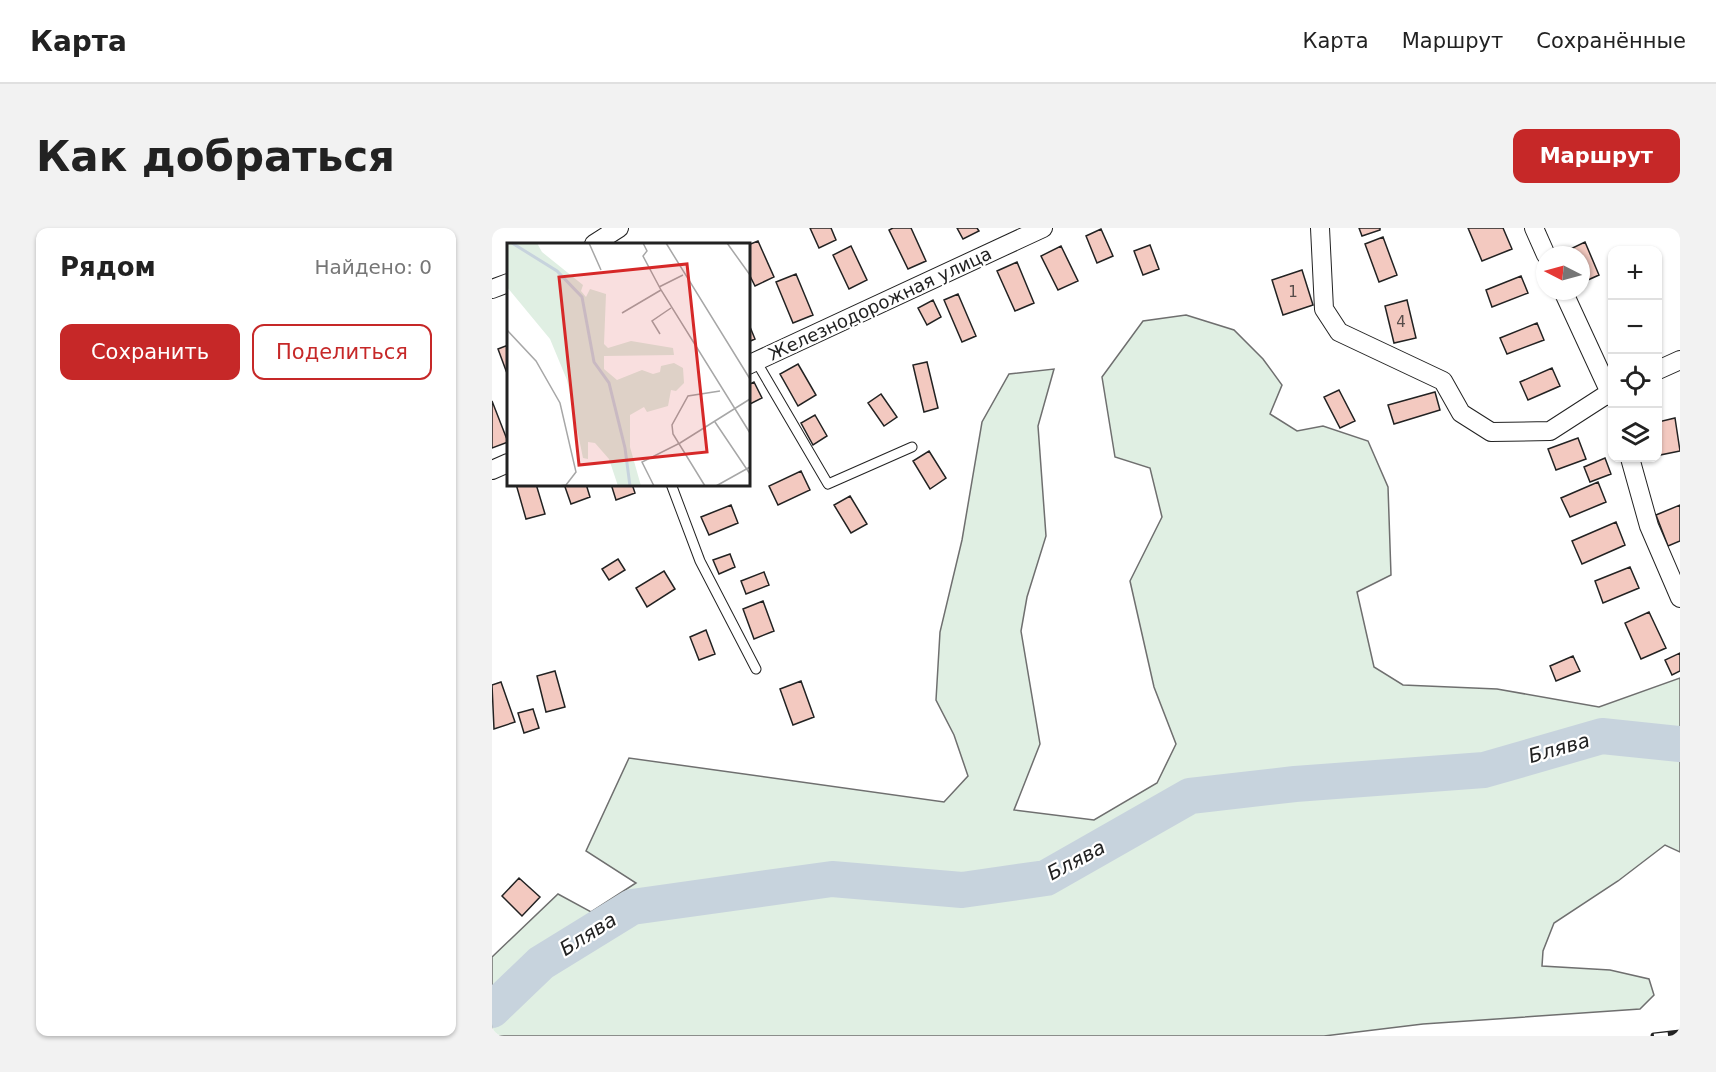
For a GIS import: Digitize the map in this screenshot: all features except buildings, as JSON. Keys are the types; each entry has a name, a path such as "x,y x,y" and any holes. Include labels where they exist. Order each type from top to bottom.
{"street":[{"path":"596,243 619,228"},
{"name":"Железнодорожная улица","path":"752,363 1043,228"},
{"path":"1320,228 1324,309 1339,332 1443,381 1461,413 1491,432 1550,430 1608,395"},
{"path":"1534,228 1542,246"},
{"path":"492,289 507,283"},
{"path":"1567,300 1608,385"},
{"path":"1662,368 1680,360"},
{"path":"1631,462 1649,526 1680,597"},
{"path":"492,470 507,463"}],"lane":[{"path":"752,363 828,484 912,447"},
{"path":"672,486 700,561 756,669"}],"green space":[{"path":"1186,315 1234,330 1263,359 1282,385 1270,414 1297,431 1323,426 1368,441 1388,487 1391,575 1357,592 1374,667 1403,685 1497,689 1599,707 1680,678 1680,852 1665,845 1618,881 1554,923 1543,951 1542,966 1610,970 1649,979 1654,995 1640,1009 1423,1024 1324,1036 492,1036 492,957 558,894 591,912 636,883 586,851 629,758 944,802 968,776 954,735 936,700 940,632 962,540 982,422 1009,374 1054,369 1038,426 1046,536 1027,597 1021,631 1040,744 1014,810 1094,820 1157,783 1176,744 1154,687 1130,581 1162,517 1150,468 1115,457 1102,377 1143,321"}],"waterway":[{"name":"Блява","path":"492,1010 541,963 632,907 832,879 962,890 1046,878 1190,796 1295,784 1484,770 1602,736 1680,744"}],"railway":[{"path":"1654,1036 1680,1033"}]}
